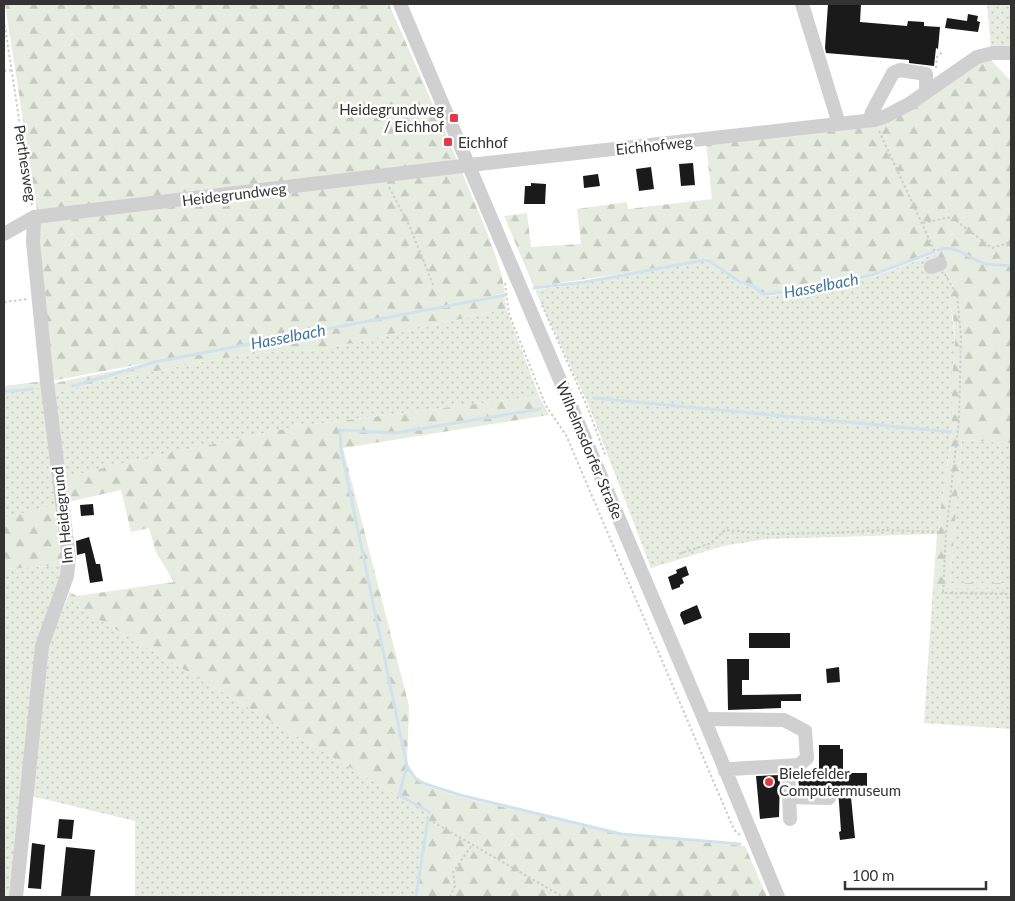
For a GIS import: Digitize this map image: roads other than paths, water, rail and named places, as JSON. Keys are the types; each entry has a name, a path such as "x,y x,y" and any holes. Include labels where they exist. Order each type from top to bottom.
{"street":[{"name":"Wilhelmsdorfer Straße","path":"400,4 778,897"},
{"path":"802,4 839,124"},
{"name":"Eichhofweg","path":"468,165 874,120 909,104 976,57 993,53 1011,53"},
{"path":"874,120 871,115 872,112 893,73 900,70 926,74 926,92"},
{"name":"Heidegrundweg","path":"4,234 34,217 468,165"},
{"name":"Im Heidegrund","path":"16,897 42,646 67,576 69,558 47,382 33,242 34,217"},
{"path":"705,721 711,719 784,720 805,731 807,758 799,765 731,770 726,772"},
{"path":"788,766 790,819"},
{"path":"789,797 829,798"}],"waterway":[{"name":"Hasselbach","path":"938,250 957,250 983,263 1011,266"},
{"name":"Hasselbach","path":"534,288 585,282 705,260 740,282 753,286 763,294 770,294 835,284 872,275 934,252"},
{"name":"Hasselbach","path":"73,386 155,362 505,295"},
{"name":"Hasselbach","path":"4,392 32,389"},
{"path":"594,398 951,432"},
{"path":"540,409 395,433 340,430 341,449 407,766 416,779 425,784 460,795 621,834 740,844"},
{"path":"407,766 399,795 429,813"},
{"path":"416,897 428,819"}],"place":[{"name":"Heidegrundweg / Eichhof","path":"454,118"},
{"name":"Eichhof","path":"448,142"},
{"name":"Bielefelder Computermuseum","path":"769,782"}]}
